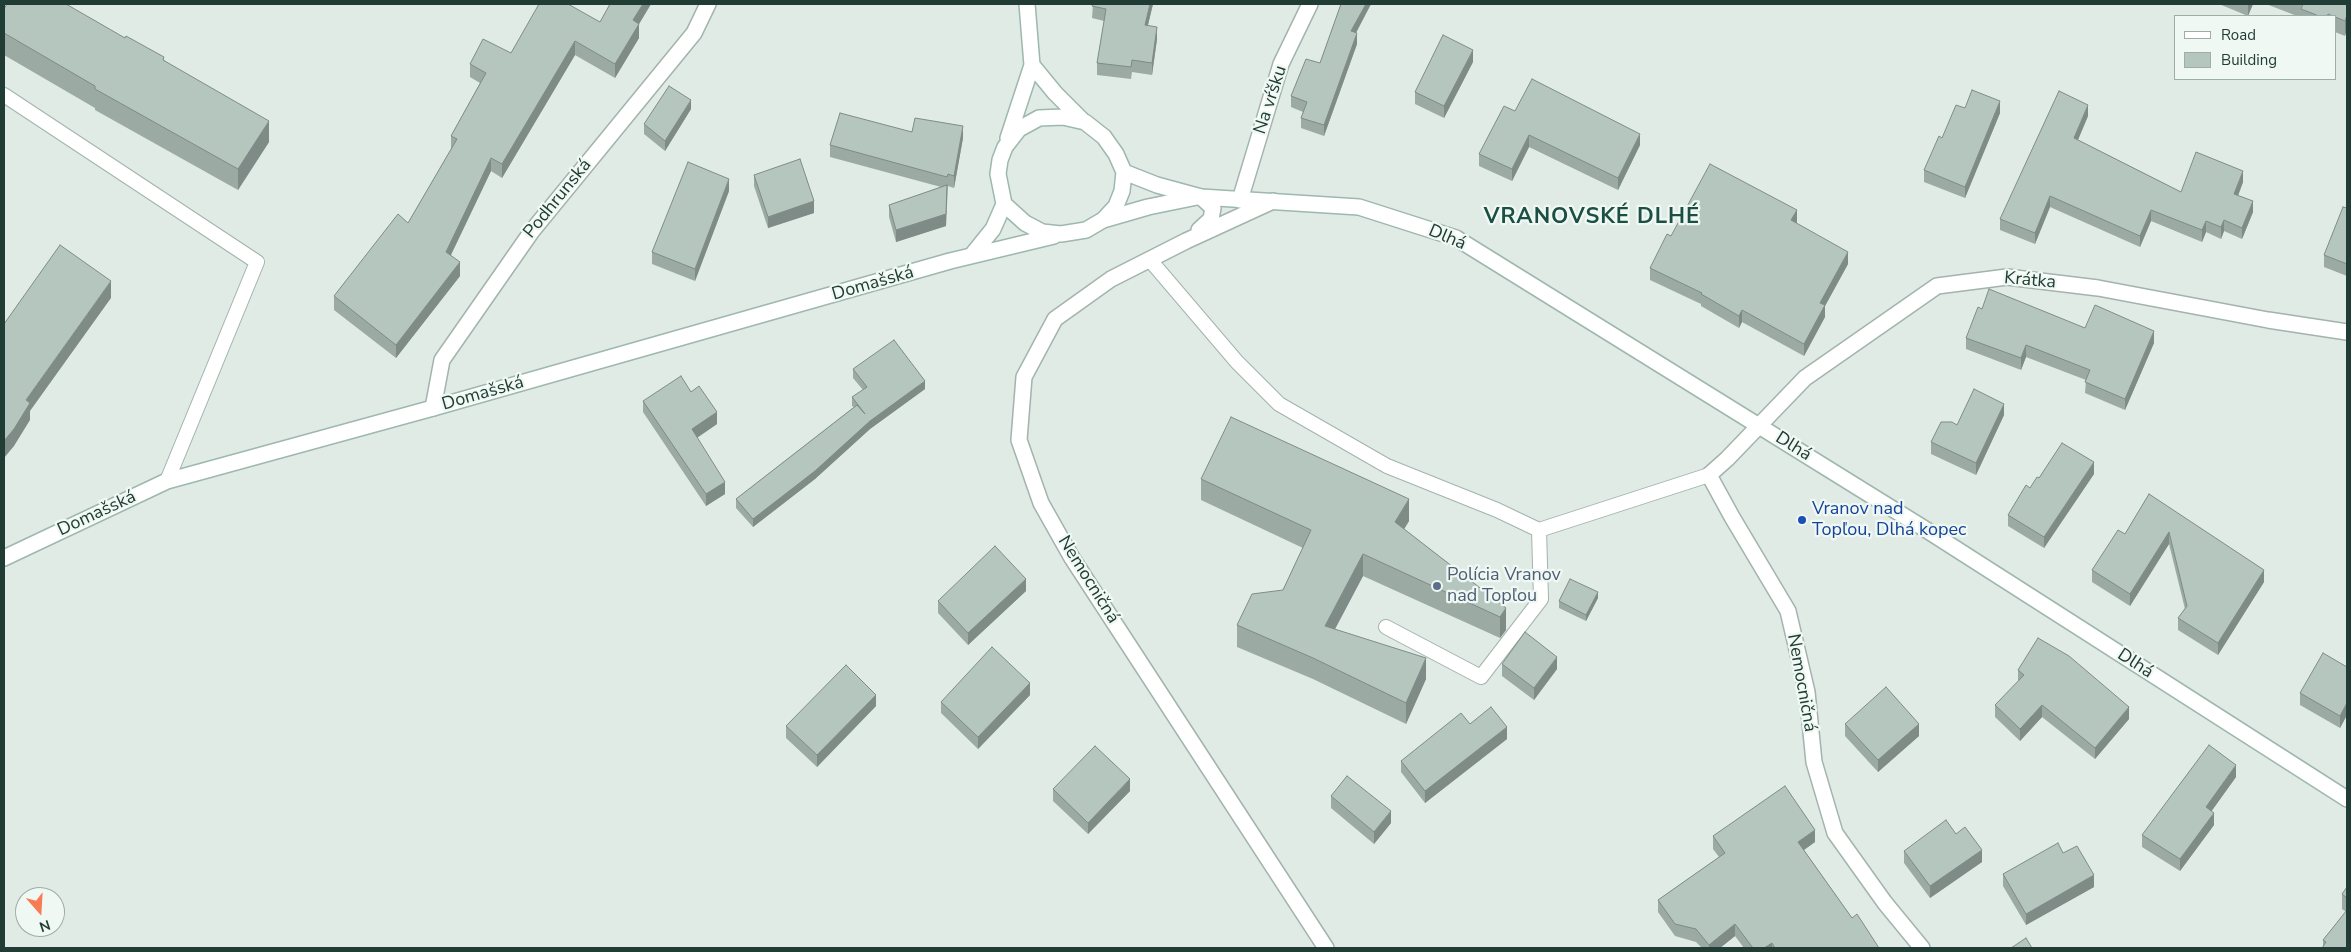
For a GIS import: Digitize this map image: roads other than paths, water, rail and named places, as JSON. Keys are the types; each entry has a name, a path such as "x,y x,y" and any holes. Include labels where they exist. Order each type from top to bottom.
{"street":[{"name":"Podhrunská","path":"433,408 442,360 532,231 694,32 708,4"},
{"path":"972,255 993,229 1004,204 998,174 1000,160 1032,65 1026,4"},
{"name":"Na vŕšku","path":"1240,200 1281,64 1310,4"},
{"path":"1032,65 1055,93 1085,122 1104,137 1116,154 1124,172 1122,192 1116,206 1103,220"},
{"path":"1005,147 1019,129 1040,118 1063,117 1085,122"},
{"path":"1124,172 1157,185 1201,197 1213,208 1212,219 1186,241"},
{"path":"1004,204 1025,223 1042,232 1061,234 1086,230 1103,220 1148,208 1201,197"},
{"name":"Dlhá","path":"1201,197 1359,207 1456,238 1758,426 2347,799"},
{"path":"1186,241 1273,201"},
{"name":"Domašská","path":"4,558 167,481 433,408 972,255 1061,234"},
{"name":"Nemocničná","path":"1186,241 1111,278 1055,319 1024,378 1019,440 1041,503 1072,558 1326,948"},
{"name":"Krátka","path":"1758,426 1805,378 1938,286 2007,277 2098,288 2268,320 2347,332"},
{"path":"1710,475 1727,460 1758,426"},
{"name":"Nemocničná","path":"1710,475 1732,517 1788,611 1807,692 1814,762 1835,833 1885,903 1922,948"}],"lane":[{"path":"4,95 257,262 167,481"},
{"path":"1150,260 1237,362 1278,404 1387,466 1539,530 1710,475"},
{"path":"1386,627 1481,677 1541,599 1539,530"}],"place":[{"name":"Vranov nad Topľou, Dlhá kopec","path":"1802,520"},
{"name":"Polícia Vranov nad Topľou","path":"1437,586"}],"district":[{"name":"VRANOVSKÉ DLHÉ","path":"1592,218"}]}
